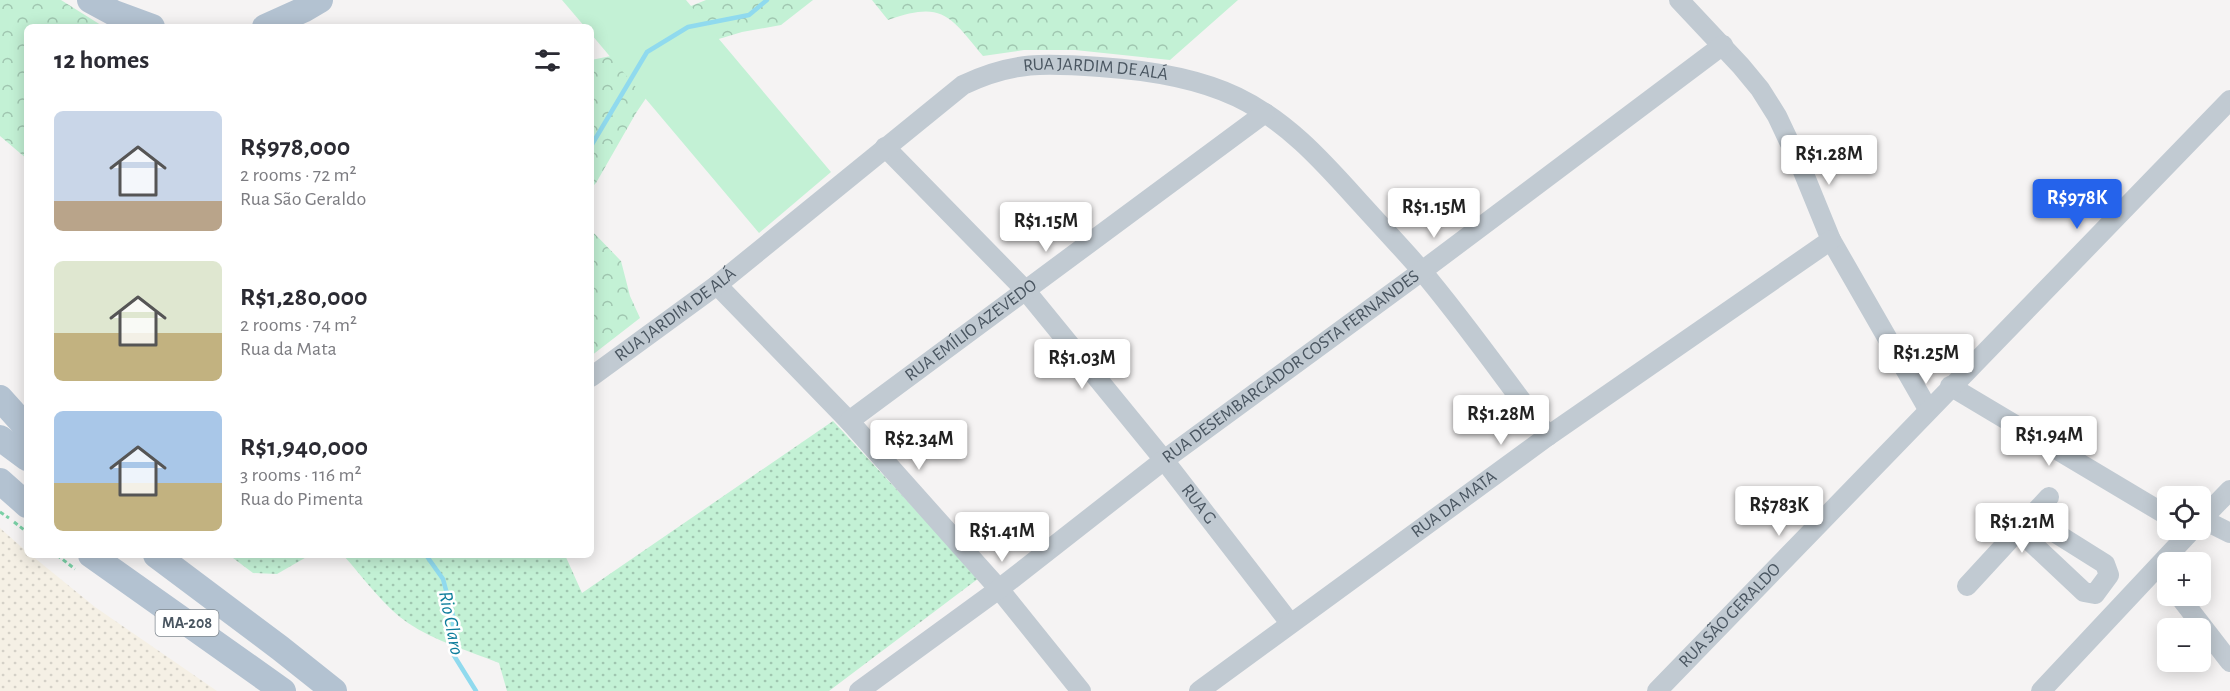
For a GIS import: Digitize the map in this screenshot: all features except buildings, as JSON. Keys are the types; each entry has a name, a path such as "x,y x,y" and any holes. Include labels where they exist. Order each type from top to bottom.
{"main road":[{"path":"90,0 114,13 144,24"},
{"path":"272,24 320,0"},
{"path":"0,398 24,425"},
{"path":"0,438 24,456"},
{"path":"0,481 24,502"},
{"name":"MA-208","path":"95,558 283,691"},
{"name":"MA-208","path":"160,558 334,691"}],"street":[{"path":"1679,0 1723,45 1760,89 1778,116 1803,169 1831,240 1928,409"},
{"name":"RUA DESEMBARGADOR COSTA FERNANDES","path":"859,691 999,589 1164,460 1422,271 1723,45"},
{"name":"RUA JARDIM DE ALÁ","path":"594,375 717,285 963,85 1008,67 1039,64 1121,68 1196,82 1236,97 1265,113 1296,135 1422,271 1548,436"},
{"name":"RUA SÃO GERALDO","path":"1656,691 2230,100"},
{"name":"RUA EMÍLIO AZEVEDO","path":"849,421 1265,113"},
{"name":"RUA G","path":"885,147 1026,291 1164,460 1290,623"},
{"name":"RUA DA MATA","path":"1199,691 1548,436 1831,240"},
{"path":"717,285 849,421 999,589 1081,691"},
{"path":"1950,386 2157,509"},
{"path":"2211,510 2230,490"},
{"path":"1967,586 2049,497"},
{"path":"2024,524 2101,559 2109,575 2103,585 2095,594 2084,592 2024,524"},
{"path":"2211,529 2230,533"},
{"path":"2041,691 2124,603 2157,578"},
{"path":"2103,585 2124,603"},
{"path":"2187,606 2230,662"}],"green space":[{"path":"0,0 61,0 99,24 24,24 24,156 0,136"},
{"path":"562,0 686,0 831,172 759,233 594,38 594,24 582,24"},
{"path":"706,0 813,0 781,25 742,32 712,41 665,70 636,113 594,185 594,59 616,55 686,8"},
{"path":"872,0 1238,0 1170,60 1075,50 1024,50 983,56 962,31 944,16 934,12 921,12 888,20"},
{"path":"594,233 621,261 630,296 640,318 594,354"},
{"path":"833,421 979,578 829,691 507,691 499,663 441,640 408,623 382,600 346,558 566,558 582,593"},
{"path":"233,558 305,558 277,574 253,573"}],"sand":[{"path":"0,528 24,549 24,558 35,558 95,607 217,691 0,691"}],"waterway":[{"name":"Rio Claro","path":"594,141 647,52 688,27 749,15 767,0"},
{"name":"Rio Claro","path":"428,558 443,579 453,616 453,654 476,691"}]}
